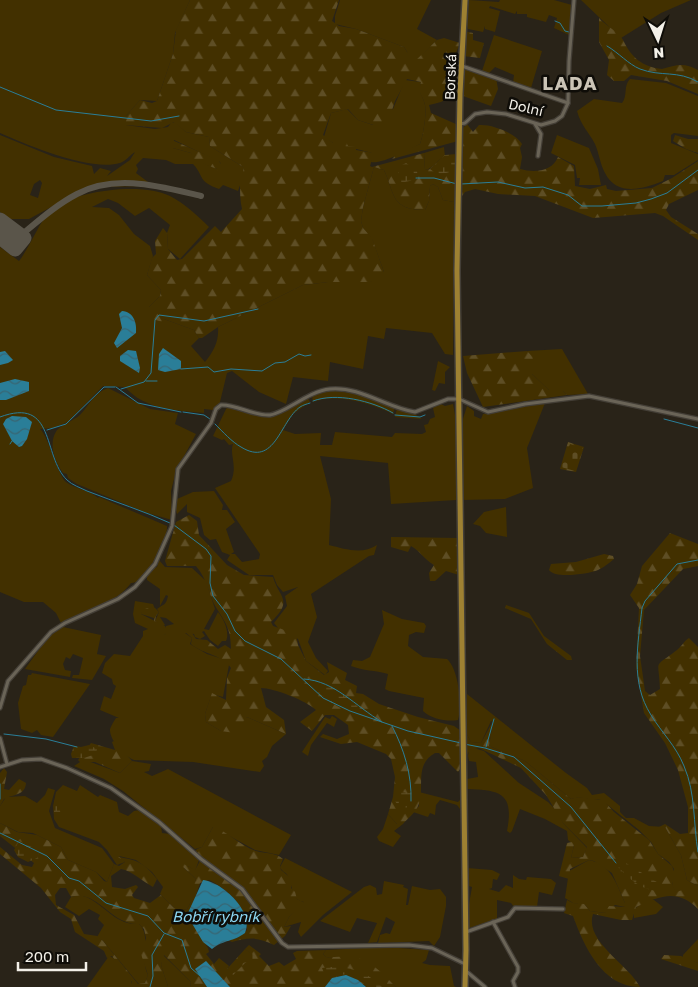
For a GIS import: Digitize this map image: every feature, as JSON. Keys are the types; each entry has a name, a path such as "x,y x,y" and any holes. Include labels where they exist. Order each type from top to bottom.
{"main road":[{"name":"Borská","path":"464,987 466,932 457,280 459,155 465,0"}],"street":[{"path":"462,66 568,103 568,66 574,0"},
{"name":"Dolní","path":"460,124 465,123 475,114 487,112 511,115 535,124 546,124 560,118 566,111 568,103"},
{"path":"535,124 541,134 538,156"},
{"path":"0,708 8,681 51,632 65,623 118,599 135,587 155,564 172,526 178,469 211,423 219,407 227,405 244,411 272,414 304,397 332,389 370,396 415,412 440,401 459,399 488,412 588,396 698,418"},
{"path":"0,738 7,764"},
{"path":"0,767 7,764 41,759 112,788 159,822 200,859 242,888 282,942 288,947 410,945 441,951 466,964"},
{"path":"466,932 508,917 515,908 563,909"},
{"path":"493,922 518,967 518,972 513,981 515,987"},
{"path":"466,971 486,987"}],"green space":[{"path":"0,0 190,0 175,33 173,54 157,101 140,100 126,116 126,125 155,129 168,127 171,123 175,122 186,132 209,137 210,146 243,167 244,174 238,191 223,185 219,189 207,184 193,164 175,164 166,160 143,158 136,165 138,169 136,173 148,182 148,186 97,187 79,192 29,219 10,219 0,212 0,135 54,157 92,166 94,174 100,168 111,171 107,176 130,160 135,152 120,163 108,165 93,164 59,156 0,133","holes":["174,140 220,162 222,168 219,173 217,169 196,160 191,153 173,148","40,180 42,183 38,198 30,195 34,184"]},
{"path":"190,0 339,0 332,21 339,26 356,29 404,47 407,52 413,55 414,62 437,40 444,38 460,43 456,53 460,63 460,72 455,92 445,100 429,105 431,113 458,125 458,141 392,159 397,154 420,144 423,130 425,108 420,93 421,82 407,79 395,101 386,129 358,120 348,109 331,113 323,135 333,143 346,142 348,146 356,147 356,150 374,153 370,166 372,167 424,153 425,170 430,169 445,155 456,178 454,202 443,200 438,187 433,184 430,186 429,201 425,210 414,209 405,207 396,199 384,170 374,167 361,221 363,228 372,238 386,278 370,282 328,282 303,285 218,327 202,338 199,338 194,330 164,319 162,322 150,318 149,307 160,296 161,290 147,275 152,258 156,254 155,241 163,228 167,233 168,249 177,260 182,259 215,226 221,232 242,209 240,183 243,167 210,146 209,137 186,132 174,122 162,128 126,125 126,116 140,100 152,103 157,101 173,54 176,30"},
{"path":"340,0 431,0 417,29 437,40 414,63 404,47 356,29 335,24 335,16"},
{"path":"469,0 499,2 500,0 554,0 572,5 569,35 554,28 557,18 549,15 546,22 527,17 527,14 517,14 517,11 515,14 490,6 489,8 500,11 495,32 485,29 485,26 483,32 468,29"},
{"path":"581,0 691,0 661,13 621,38"},
{"path":"599,18 618,34 634,56 643,63 662,69 684,65 698,70 698,94 667,81 631,75 624,81 614,81 607,75 609,60 599,42"},
{"path":"464,31 473,33 473,40 484,43 480,58 463,56"},
{"path":"494,35 542,51 531,88 513,83 514,75 495,67 489,73 482,71"},
{"path":"464,68 496,78 498,89 491,106 463,96"},
{"path":"630,79 666,83 698,96 698,136 674,133 671,135 671,143 698,154 698,160 674,175 665,175 663,181 631,189 623,188 610,181 603,170 595,144 577,111 594,99 622,103"},
{"path":"405,80 421,82 420,93 424,101 425,113 420,144 388,159 371,162 372,153 333,143 324,137 331,113 347,109 358,120 373,125 393,109"},
{"path":"467,124 473,132 479,125 490,126 503,130 519,140 522,144 520,148 522,157 520,169 542,170 552,166 558,157 574,166 575,186 590,189 606,185 607,189 616,191 652,188 698,161 698,190 669,204 666,210 671,217 698,234 698,240 663,216 655,213 593,218 535,196 498,194 475,189 465,192 462,196 463,128"},
{"path":"557,135 589,148 598,169 601,185 579,185 580,178 577,178 575,165 551,153"},
{"path":"675,135 688,139 698,139 698,153 686,149 673,141"},
{"path":"172,140 218,160 226,171 223,179 219,181 217,178 217,169 193,160 191,153 173,148"},
{"path":"444,147 445,157 431,168 425,170 424,153"},
{"path":"457,154 456,178 450,172 438,175 430,169 445,155"},
{"path":"406,163 417,171 418,179 401,183 398,174 402,165"},
{"path":"374,167 384,170 396,199 405,207 425,210 429,201 430,186 433,184 438,187 443,200 454,202 453,355 445,354 432,333 386,328 384,339 368,336 363,369 330,362 328,381 293,377 286,404 259,392 232,371 227,373 219,406 213,410 204,409 204,413 161,408 133,395 125,387 103,386 68,422 53,428 40,429 64,480 98,498 167,526 160,551 144,577 131,583 117,597 61,623 56,613 43,602 24,602 0,592 0,247 19,261 48,213 63,202 76,197 110,190 127,189 144,189 170,196 191,210 209,227 180,259 168,249 167,233 170,225 149,208 135,216 118,203 108,199 92,207 109,208 119,215 134,234 150,246 153,256 147,275 161,290 160,296 149,307 164,319 194,330 199,338 191,346 205,362 215,346 218,337 218,327 303,285 328,282 370,282 384,272 372,239 363,228 361,221"},
{"path":"562,349 588,394 567,395 563,391 550,391 532,374 532,360 527,351"},
{"path":"527,351 533,357 532,374 549,390 563,391 567,395 483,407 467,373 463,356"},
{"path":"438,361 450,367 445,372 445,384 439,383 435,391 432,390"},
{"path":"108,388 150,409 178,413 175,424 196,434 176,471 171,491 172,520 144,512 77,484 68,478 67,474 63,473 57,463 53,452 53,440 57,430 80,415 96,396"},
{"path":"331,390 357,394 395,406 393,414 353,400 322,399 313,402 312,396"},
{"path":"308,398 310,402 293,414 283,430 295,434 321,433 320,445 332,445 335,432 392,437 395,433 422,434 426,432 424,425 428,424 430,419 435,417 433,408 439,403 445,406 453,404 457,426 456,500 391,504 388,463 320,456 331,499 329,545 365,550 377,545 374,555 369,556 311,594 317,617 308,642 316,658 328,671 325,675 306,661 298,639 278,628 274,623 287,606 285,596 298,587 283,592 277,585 273,575 249,575 227,560 230,555 222,552 216,539 210,540 204,535 200,518 187,512 187,504 177,514 175,506 177,499 193,492 214,491 223,505 222,510 227,510 235,522 226,529 234,552 231,554 235,554 242,562 259,559 260,554 215,488 231,481 234,465 233,444 229,445 224,439 213,436 227,407 261,415 286,409"},
{"path":"545,403 527,448 533,488 505,499 463,500 462,422 467,406 474,411 474,416 481,419 483,414"},
{"path":"397,408 413,413 422,419 395,417"},
{"path":"568,442 584,447 576,472 560,469"},
{"path":"570,444 583,448 575,471 561,467"},
{"path":"506,507 507,537 486,533 480,526 473,524 484,512"},
{"path":"189,515 197,521 199,535 227,565 244,575 273,577 283,599 283,604 278,615 271,622 273,626 296,634 298,645 306,661 324,675 329,672 327,662 347,673 345,680 357,686 356,693 363,694 379,704 454,726 461,731 460,769 458,772 439,753 435,753 428,758 422,771 418,806 403,824 397,824 388,814 393,797 395,777 391,759 386,754 357,742 341,744 320,737 323,734 337,739 349,734 348,725 334,715 325,715 312,731 300,722 316,710 312,706 274,690 261,688 266,707 284,720 286,734 247,717 235,733 221,731 206,722 205,714 212,693 226,700 227,678 231,668 218,657 196,648 191,644 192,638 184,631 190,630 196,639 207,640 218,649 225,645 231,649 231,642 223,618 196,566 167,566 165,561 176,522"},
{"path":"670,533 698,544 698,566 683,569 644,610 640,656 645,691 650,695 660,689 658,668 660,663 689,638 698,647 698,886 687,880 681,855 665,827 659,827 665,824 680,834 688,833 688,807 678,770 665,743 644,713 636,667 639,608 630,595 637,584 642,566"},
{"path":"391,537 458,538 459,575 446,571 435,581 430,581 429,573 434,565 411,546 408,552 391,547"},
{"path":"604,554 613,556 614,559 593,572 565,575 552,573 549,570 551,564 576,562"},
{"path":"159,560 165,567 192,568 206,581 215,609 204,629 209,630 218,612 226,626 226,641 222,641 218,646 210,640 204,631 202,632 205,636 200,639 195,637 194,634 185,633 192,638 190,644 207,654 226,660 229,665 223,697 212,694 205,714 206,722 221,731 247,717 286,734 272,746 267,757 262,761 264,766 260,772 193,762 134,760 122,752 112,738 110,729 116,718 119,718 100,710 104,696 111,699 116,686 113,684 112,679 102,673 105,663 114,654 130,656 143,636 143,631 148,629 135,623 133,614 135,601 153,604 155,609 143,610 141,614 155,621 159,612 157,609 166,602 168,596 166,595 160,606 160,589 147,580 147,576 157,567","holes":["160,617 166,618 174,624 166,626 165,635 156,629 155,621 162,626 165,625"]},
{"path":"506,605 529,613 544,636 571,656 572,660 567,660 547,644 531,619 505,608"},
{"path":"155,608 159,612 155,621 165,626 167,630 165,635 155,632 154,618 141,614 142,610"},
{"path":"382,610 402,619 424,623 426,626 424,633 416,632 409,635 408,646 423,657 447,659 451,664 457,679 460,697 458,720 444,720 430,716 423,711 424,698 385,689 388,674 351,666 353,660 362,661 370,657 384,624"},
{"path":"63,627 101,635 97,654 106,656 92,680 72,678 73,675 79,675 83,658 73,654 70,659 66,657 63,664 65,670 71,671 70,677 25,669 48,637"},
{"path":"32,673 90,684 53,737 41,735 37,730 32,733 21,729 18,703 28,675"},
{"path":"302,678 319,681 334,688 360,709 359,712 352,712 337,706"},
{"path":"467,694 587,788 592,795 604,793 620,806 620,812 626,818 634,818 649,826 665,827 681,855 687,880 698,886 698,888 676,893 672,886 674,869 669,862 658,854 651,842 639,830 600,799 571,799 525,761 489,746 493,722 491,721 481,743 471,742 466,733"},
{"path":"332,716 337,719 334,727 327,723 311,745 308,756 302,752 325,717 330,719"},
{"path":"493,721 489,746 525,761 571,799 602,799 614,812 649,840 658,854 672,866 675,874 672,885 676,892 692,887 698,888 698,909 691,902 683,898 668,896 660,897 636,907 632,920 621,920 593,914 592,924 595,934 640,987 627,985 615,980 605,972 589,952 573,916 564,913 567,900 573,903 584,904 590,911 605,913 609,906 625,907 612,873 594,861 589,860 570,869 569,879 559,876 567,843 572,842 574,845 571,858 583,857 587,847 563,823 546,795 521,768 479,748 470,750 466,756 466,733 471,742 481,743"},
{"path":"114,741 132,761 120,773 95,762 80,762 78,760 91,743 115,750 112,742"},
{"path":"89,745 97,749 96,754 84,758 72,758 71,754 74,746"},
{"path":"474,748 484,751 519,783 548,802 558,812 563,823 587,848 583,857 571,858 574,845 568,840 567,831 545,819 520,809 512,831 510,833 507,831 509,809 503,796 489,791 467,789 467,779 478,777 476,762 469,761 468,756 469,750"},
{"path":"88,761 120,773 132,761 151,764 149,771 144,772 152,776 168,769 291,835 279,855 255,850 213,827 202,847 195,849 123,791 104,779 74,766 80,762"},
{"path":"4,768 7,772 4,789 9,790 19,779 26,783 21,792 4,799 0,806 0,773"},
{"path":"63,785 77,791 80,785 98,797 100,795 117,802 119,812 128,816 134,811 140,810 161,826 162,833 170,834 199,860 195,871 188,866 184,868 196,879 191,902 187,909 177,911 160,894 163,887 152,872 136,860 119,856 125,862 117,865 99,842 59,827 54,819 53,806 56,792"},
{"path":"48,788 55,790 49,811 55,828 102,848 114,864 107,882 96,872 68,860 61,847 33,833 18,832 0,823 0,806 6,797 25,796 37,803 45,795"},
{"path":"397,792 414,793 411,807 400,808 395,801"},
{"path":"419,792 458,802 460,800 462,803 460,809 457,805 440,800 436,805 435,815 430,813 428,817 413,812 419,806"},
{"path":"54,800 59,807 61,815 56,820 54,819"},
{"path":"388,814 397,824 403,824 394,831 401,836 393,847 379,841 377,837 383,829"},
{"path":"0,823 17,832 37,835 61,847 68,860 96,872 107,882 114,864 119,866 125,862 118,857 136,861 148,869 157,879 153,887 133,874 121,869 111,876 112,887 125,889 136,885 138,887 132,895 134,898 150,903 161,895 174,908 180,911 187,909 191,902 190,897 196,879 181,865 184,864 195,870 200,861 193,855 197,849 202,847 213,827 210,825 256,851 274,854 283,859 280,866 281,870 292,879 291,888 295,892 297,899 305,903 289,917 284,927 291,926 285,936 274,945 263,940 253,939 232,942 228,940 237,938 247,930 246,921 240,906 230,894 217,884 209,880 200,883 187,915 208,948 209,952 206,954 214,964 219,958 229,966 227,969 245,963 255,957 245,949 249,945 261,954 259,956 269,966 279,962 284,966 296,959 293,953 297,951 326,950 323,954 326,957 351,956 366,962 377,969 396,987 366,987 355,979 340,976 334,978 325,987 230,987 207,963 199,974 207,987 190,987 191,982 164,955 161,965 168,987 130,987 132,982 112,956 107,958 104,951 75,932 71,919 60,912 41,888 0,854 0,847 22,865 32,867 34,863 0,836","holes":["60,888 66,888 71,897 81,896 89,898 120,920 139,924 144,929 146,938 141,954 148,975 145,983 138,984 103,941 97,936 84,934 74,915 56,905 55,895"]},
{"path":"19,841 40,851 37,858 28,862 18,857 14,850"},
{"path":"285,858 352,892 323,915 301,937 298,932 301,922 284,927 289,917 304,902 295,896 288,876 280,867"},
{"path":"589,860 603,866 612,876 625,903 625,907 615,905 605,913 590,911 585,905 573,903 565,898 569,871"},
{"path":"621,860 664,887 662,891 647,889 634,882 613,861"},
{"path":"467,868 492,870 500,874 497,880 493,879 492,888 489,889 499,892 506,885 513,888 513,875 519,879 526,880 527,877 551,879 556,883 552,895 539,892 537,907 514,907 511,903 497,900 497,919 469,928 469,904 472,887 469,886"},
{"path":"384,881 404,885 403,887 408,889 406,905 408,905 412,886 430,890 440,889 446,897 446,906 440,937 434,946 429,941 378,943 380,935 390,934 395,922 386,917 377,942 368,943 377,923 357,918 350,932 320,921 364,887 370,885 376,888 377,895 382,894"},
{"path":"79,895 94,901 122,921 139,924 143,929 148,975 145,983 140,985 103,941 97,937 104,925 98,919 100,915 89,909 79,916 65,907 71,897"},
{"path":"648,899 654,900 663,907 656,914 634,918 634,909"},
{"path":"698,939 698,963 683,958 683,955"},
{"path":"384,947 429,950 426,960 422,963 450,966 454,986 456,987 396,987 371,966 358,961 326,957 323,954 326,950"},
{"path":"245,949 256,957 251,963 245,963 233,975 227,969"},
{"path":"163,955 191,982 190,987 168,987 161,965"},
{"path":"664,955 681,956 698,963 698,971 661,959"},
{"path":"109,956 117,960 124,968 132,985 130,987 87,987"},
{"path":"330,967 358,971 370,977 382,987 369,987 350,975 324,973 322,968"}],"water":[{"path":"122,311 129,313 134,319 136,333 117,348 114,343 122,328 119,314"},
{"path":"163,348 181,361 181,369 165,372 158,370 159,354"},
{"path":"128,350 136,351 140,368 139,373 120,361 120,356"},
{"path":"5,351 13,360 0,365 0,352"},
{"path":"15,379 29,382 29,391 6,400 0,400 0,383"},
{"path":"12,416 26,417 32,422 27,439 19,447 12,441 3,424 6,419"},
{"name":"Bobří rybník","path":"203,880 211,882 228,892 241,908 247,925 245,933 212,949 203,942 187,915"},
{"path":"206,961 230,987 207,987 195,969"},
{"path":"346,975 358,980 366,987 325,987 332,978"}],"waterway":[{"path":"555,21 560,23 565,31 569,32"},
{"path":"607,46 640,69 655,73 683,76 698,82"},
{"path":"0,87 56,110 151,121 179,116"},
{"path":"461,184 498,182 525,188 543,187 568,195 582,206 602,206 636,203 651,199 667,193 698,170"},
{"path":"416,178 434,178 457,184"},
{"path":"121,389 144,382 151,373 155,320 159,315 204,321 258,309"},
{"path":"181,369 208,367 214,372 231,369 262,371 275,363 285,362 299,354 311,355"},
{"path":"146,381 157,381"},
{"path":"47,430 66,424 104,387 115,387"},
{"path":"116,387 138,403 181,412"},
{"path":"313,401 332,397 354,399 393,413"},
{"path":"215,424 241,447 252,452 262,452 276,440 293,414 300,407 310,403"},
{"path":"183,412 204,415 210,419"},
{"path":"0,417 18,413 31,415 39,421 59,470 71,483 170,523"},
{"path":"395,415 420,417 425,415"},
{"path":"664,419 698,428"},
{"path":"174,525 206,549 211,556 210,583 213,596 227,614 235,631 245,641 281,659 323,698 350,711 408,731 461,743"},
{"path":"698,560 677,564 645,601 642,608 637,663 640,689 644,702 655,722 677,752 688,777 691,787 698,852"},
{"path":"304,679 325,684 335,689 382,722"},
{"path":"486,747 494,719"},
{"path":"392,726 406,762 411,801"},
{"path":"4,734 46,739 77,747"},
{"path":"464,744 514,757 571,807 616,863"},
{"path":"0,784 0,799"},
{"path":"0,833 47,856 69,878 79,881 106,903 148,916 164,933 182,940 191,968 200,976"},
{"path":"150,987 153,976 152,955 164,934"}],"taxiway":[{"path":"15,240 60,204 77,194 107,184 123,183 155,186 201,196"}],"runway":[{"path":"0,220 24,238 15,249 0,237"}],"district":[{"name":"LADA","path":"570,82"}]}
